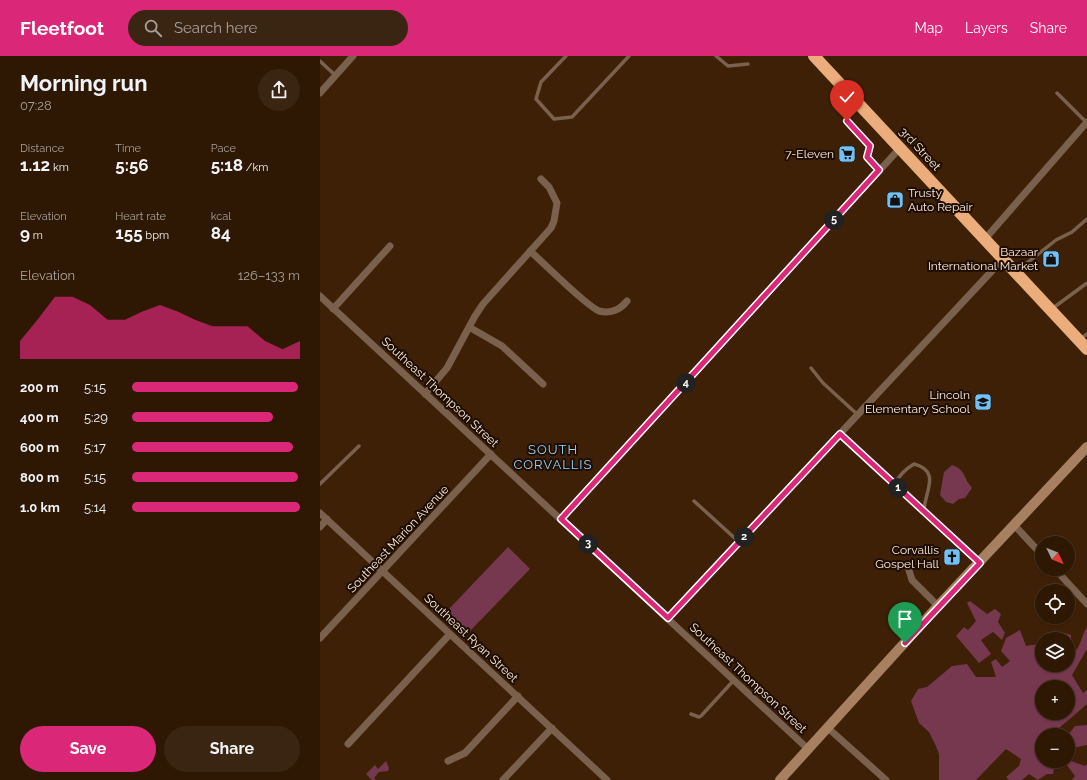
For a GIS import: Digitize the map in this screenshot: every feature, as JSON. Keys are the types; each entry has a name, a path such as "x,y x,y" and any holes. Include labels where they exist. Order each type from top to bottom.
{"highway":[{"name":"3rd Street","path":"814,56 1015,272 1051,310 1084,341"}],"street":[{"path":"320,93 353,56"},
{"path":"984,239 1087,122"},
{"path":"561,519 900,148"},
{"path":"425,394 447,368 483,304 551,228 557,212 557,203 553,194 541,179"},
{"path":"333,309 390,246"},
{"path":"530,251 595,309 612,312 620,308 627,301"},
{"path":"668,618 1003,259"},
{"name":"Southeast Thompson Street","path":"320,296 808,749"},
{"path":"469,327 502,346 543,384"},
{"path":"780,780 938,606 1015,526 1087,447"},
{"name":"Southeast Marion Avenue","path":"320,638 491,454"},
{"name":"Southeast Ryan Street","path":"320,513 606,779"},
{"path":"320,527 327,519"},
{"path":"1015,526 1035,547"},
{"path":"908,567 912,580 938,606"},
{"path":"1061,576 1087,604"},
{"path":"348,744 450,634"},
{"path":"448,761 465,753 518,696"},
{"path":"503,780 552,728"},
{"path":"828,728 885,780"}],"lane":[{"path":"566,56 541,82 536,99 554,119 572,117 629,56"},
{"path":"716,56 728,66 748,64"},
{"path":"320,61 336,76"},
{"path":"1057,93 1087,122"},
{"path":"859,104 847,118 847,121 870,146 867,157 879,170"},
{"path":"1015,272 1056,240 1072,232 1087,219"},
{"path":"1051,310 1087,283"},
{"path":"811,368 823,383 858,415"},
{"path":"840,434 980,563"},
{"path":"320,484 358,446"},
{"path":"894,485 901,473 907,468 914,464 922,466 929,475 931,484 925,497 924,511"},
{"path":"694,501 740,542"},
{"path":"691,714 699,717 702,716 734,680"}],"shaded area":[{"path":"952,465 961,470 972,488 965,498 959,499 953,504 946,502 940,495 944,472"},
{"path":"508,547 530,569 469,632 447,611"},
{"path":"970,601 987,614 995,609 1001,614 998,622 1005,633 1002,640 993,632 981,640 991,654 979,663 956,636 964,627 968,630 976,621 967,603"},
{"path":"1087,627 1087,649 1075,670 1075,652"},
{"path":"1020,630 1026,646 1035,645 1035,672 1074,672 1072,675 1083,693 1087,690 1087,704 1075,714 1075,680 1035,680 1035,720 1068,720 1059,728 1035,728 1035,768 1054,768 1053,774 1047,774 1038,780 1029,774 1022,780 1009,780 1006,777 1019,766 1021,759 1006,749 976,780 939,780 939,754 929,732 919,723 911,701 918,689 927,687 952,666 967,664 976,677 996,677 991,662 996,659 1002,667 1010,661 1001,651 1006,638"},
{"path":"1087,725 1087,745 1075,748 1075,728 1073,728 1075,726"},
{"path":"386,761 389,768 388,771 379,772 374,778 376,780 372,780 366,774 375,765 378,769"},
{"path":"1075,762 1085,766 1087,764 1087,780 1072,780 1075,776 1069,768 1075,768"}],"place":[{"name":"7-Eleven","path":"847,154"},
{"name":"Trusty Auto Repair","path":"895,200"},
{"name":"Bazaar International Market","path":"1051,259"},
{"name":"Lincoln Elementary School","path":"983,402"},
{"name":"Corvallis Gospel Hall","path":"952,557"}],"district":[{"name":"SOUTH CORVALLIS","path":"553,456"}],"route":[{"path":"847,121 870,146 867,157 879,170 561,519 668,618 840,434 980,563 938,606 905,643"}]}
